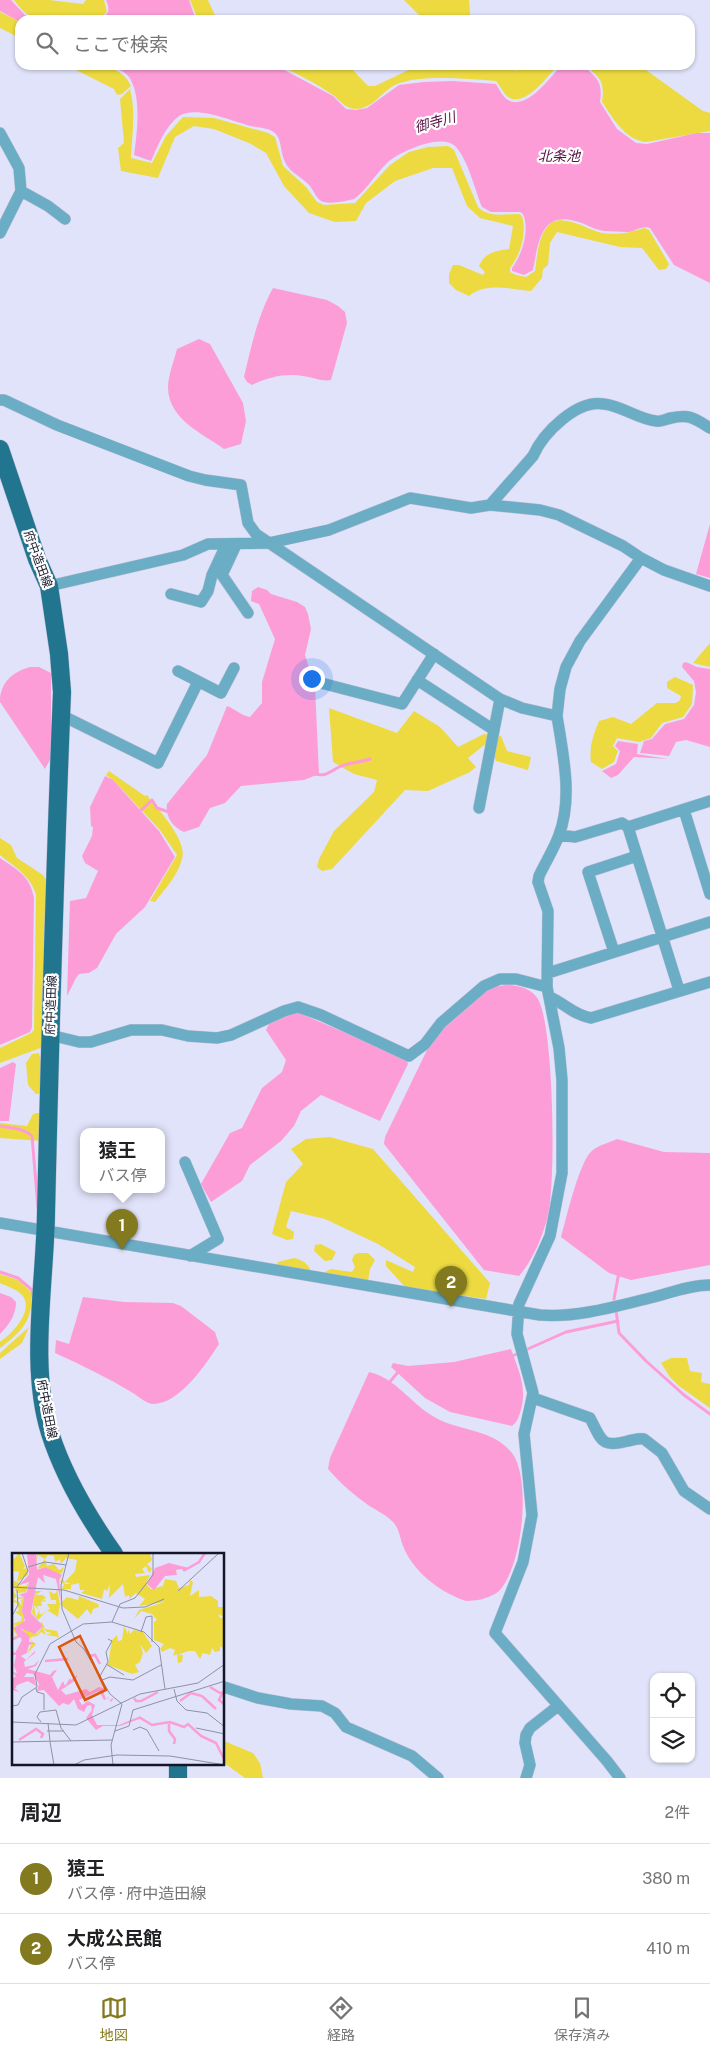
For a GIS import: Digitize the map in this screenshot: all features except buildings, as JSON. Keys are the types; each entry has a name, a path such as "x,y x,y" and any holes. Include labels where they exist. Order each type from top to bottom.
{"main road":[{"name":"府中造田線","path":"0,449 36,558 49,586 59,654 62,692 50,1035 46,1231 39,1341 41,1385 50,1433 80,1501 113,1553"}],"street":[{"path":"0,133 19,168 21,191 0,234"},
{"path":"21,191 65,218"},
{"path":"0,400 4,400 74,432 189,476 241,485 248,523 256,534 500,699 522,708 557,716"},
{"path":"490,505 533,456 536,448 555,425 584,406 603,403 657,421 684,415 694,418 710,428"},
{"path":"49,586 183,555 208,544 269,543 329,530 410,498 471,508 490,505 540,510 558,515 623,546 664,570 710,586"},
{"path":"171,594 201,602 208,591 212,575 231,545"},
{"path":"231,545 222,575 248,613"},
{"path":"620,1778 495,1633 523,1562 532,1515 524,1434 533,1393 517,1334 519,1304 552,1227 562,1173 562,1080 549,992 548,911 538,882 539,876 559,835 565,803 566,781 557,716 560,689 566,667 580,641 641,558"},
{"path":"321,683 402,704 434,654"},
{"path":"178,671 220,693 234,668"},
{"path":"417,680 494,730"},
{"path":"61,715 158,763 198,682"},
{"path":"479,808 500,699"},
{"path":"628,827 710,802"},
{"path":"684,810 710,894"},
{"path":"559,835 575,837 622,823 628,827 679,990"},
{"path":"614,952 588,872 637,856"},
{"path":"548,973 710,922"},
{"path":"50,1035 79,1042 91,1042 131,1030 162,1030 188,1036 217,1038 231,1035 284,1011 298,1007 320,1015 409,1056 425,1044 440,1023 484,986 500,979 516,979 549,992 571,1011 591,1018 710,982"},
{"path":"186,1162 218,1238 190,1256"},
{"path":"0,1223 519,1312 559,1316 710,1285"},
{"path":"532,1398 590,1418 601,1440 607,1444 613,1445 644,1438 662,1454 684,1491 710,1509"},
{"path":"225,1687 258,1698 291,1704 322,1706 335,1712 346,1727 412,1756 438,1778"},
{"path":"526,1778 530,1765 525,1743 526,1735 530,1728 558,1706"}],"shaded area":[{"path":"14,0 49,0 83,4 86,0 104,0 107,12 102,15 29,15 22,10"},
{"path":"190,0 208,0 215,15 196,15"},
{"path":"404,0 469,0 471,15 419,15"},
{"path":"0,12 15,20 15,36 0,28"},
{"path":"76,70 116,70 126,78 131,86 122,94 117,95 114,89"},
{"path":"289,70 353,70 368,86 375,86 409,70 554,70 536,89 522,98 508,97 496,81 432,78 397,84 367,106 355,109 345,105 333,95"},
{"path":"591,70 646,70 703,111 710,113 710,131 646,142 632,137 620,127 602,102 602,84"},
{"path":"130,89 133,115 131,158 152,163 166,136 183,117 214,118 268,133 275,137 283,166 306,187 317,202 324,205 355,203 390,165 409,152 428,147 448,146 454,150 478,207 487,213 519,214 522,216 524,229 522,243 510,268 510,272 526,277 535,271 538,247 542,236 548,226 559,220 573,222 598,232 610,234 627,233 644,228 649,230 669,264 666,269 659,270 642,248 620,247 557,232 550,243 548,265 543,269 542,278 531,291 490,288 475,292 469,296 456,290 449,283 449,274 453,265 459,265 483,275 485,272 479,266 481,261 495,252 509,249 513,226 480,218 467,206 452,168 433,168 395,181 366,203 356,221 335,222 309,213 284,186 266,153 249,143 214,129 194,126 175,137 158,178 121,171 118,148 124,143 120,99"},
{"path":"710,643 710,667 693,663"},
{"path":"675,677 693,685 692,704 683,717 662,723 651,738 639,742 617,738 613,746 618,751 614,762 602,769 591,762 592,742 599,721 613,717 631,724 657,703 676,703 680,700 681,696 667,688 667,682"},
{"path":"329,708 397,733 414,711 440,727 458,747 484,734 501,736 507,751 531,757 528,770 496,761 488,742 468,758 476,767 470,772 428,791 405,790 332,869 322,871 317,867 319,859 334,831 374,792 377,780 354,774 333,762"},
{"path":"109,771 145,796 147,795 171,826 181,843 183,851 178,871 155,902 150,901 177,855 160,830 114,781 106,775"},
{"path":"0,838 11,845 17,858 43,875 49,885 43,1047 0,1063 0,1048 34,1030 36,895 34,888 26,877 0,855"},
{"path":"39,1053 43,1070 42,1093 36,1094 28,1085 26,1063 32,1054"},
{"path":"42,1113 41,1141 0,1138 0,1123 27,1126 33,1114"},
{"path":"330,1137 373,1149 490,1283 486,1299 405,1287 386,1266 386,1260 413,1272 415,1267 378,1244 325,1219 291,1211 286,1227 294,1232 293,1239 287,1240 272,1234 286,1182 303,1164 291,1149 306,1139"},
{"path":"321,1244 336,1252 332,1260 325,1261 314,1251 315,1245"},
{"path":"368,1253 375,1260 370,1269 368,1281 321,1274 331,1269 352,1272 355,1267 352,1260 354,1255"},
{"path":"294,1258 304,1262 311,1271 276,1266 278,1262"},
{"path":"0,1274 18,1280 31,1292 31,1302 28,1318 20,1331 0,1348 0,1342 16,1328 26,1308 25,1301 20,1293 0,1283"},
{"path":"29,1327 22,1343 0,1359 0,1353"},
{"path":"671,1358 687,1358 690,1371 702,1373 701,1382 710,1384 710,1408 679,1386 670,1377 661,1363"},
{"path":"225,1741 253,1753 260,1763 263,1778 245,1778 225,1764"}],"water":[{"path":"0,0 11,0 25,15 15,15 15,19 0,11"},
{"path":"106,0 189,0 194,15 106,15 108,7"},
{"name":"北条池","path":"120,70 284,70 333,96 346,109 356,110 367,108 399,85 424,82 452,81 496,84 508,100 515,102 523,101 538,91 558,70 588,70 600,84 600,102 617,129 636,143 647,144 697,133 710,133 710,283 674,265 650,228 647,227 628,232 604,231 579,222 563,219 554,221 543,232 539,241 533,270 524,275 512,271 524,242 526,227 523,214 520,212 491,212 482,207 464,159 456,147 450,143 441,142 421,145 402,153 388,162 354,199 331,203 319,199 309,185 287,166 283,158 279,139 275,133 214,115 195,112 179,116 166,131 151,161 134,155 138,115 136,94 129,77"},
{"path":"273,288 327,300 345,312 347,323 331,380 284,375 252,385 247,382 244,377 252,343 263,309"},
{"path":"199,339 210,344 243,403 246,421 241,444 224,449 180,417 170,399 168,383 177,349"},
{"path":"710,524 710,578 696,574"},
{"path":"258,587 267,590 271,594 297,602 305,607 308,614 311,629 305,655 315,687 319,774 304,780 241,786 225,803 210,808 199,827 184,832 171,821 167,813 167,804 207,755 227,706 250,717 262,703 262,682 275,639 259,604 251,601 252,591"},
{"path":"686,662 697,667 710,669 710,747 686,740 676,742 669,756 640,753 644,741 652,739 665,724 684,719 694,705 696,692 694,681 682,667 683,663"},
{"path":"30,667 39,667 51,673 51,758 45,769 0,702 5,683 13,675"},
{"path":"618,741 638,744 637,754 668,759 634,757 618,775 611,778 602,771 616,764 620,751 615,746"},
{"path":"105,776 113,780 159,831 175,857 145,907 116,934 97,968 89,973 79,974 67,996 70,901 86,898 98,871 85,863 82,856 92,836 93,827 91,826 90,807"},
{"path":"0,858 22,874 30,884 34,898 32,1027 30,1032 0,1045"},
{"path":"505,985 523,988 532,992 538,999 547,1040 552,1105 552,1171 548,1215 537,1247 529,1263 519,1276 484,1270 384,1144 385,1137 427,1050 443,1029 490,988"},
{"path":"297,1012 406,1059 408,1064 380,1121 321,1095 301,1111 294,1126 281,1141 250,1165 242,1181 211,1202 201,1184 230,1133 242,1128 262,1088 282,1072 286,1060 266,1030 270,1022"},
{"path":"13,1062 16,1064 9,1121 0,1121 0,1068"},
{"path":"617,1139 664,1152 710,1153 710,1265 631,1280 609,1273 561,1237 580,1171 589,1154 602,1145"},
{"path":"0,1293 11,1297 16,1302 11,1320 0,1334"},
{"path":"83,1297 124,1302 173,1303 181,1306 215,1332 219,1344 200,1372 182,1390 163,1402 148,1403 104,1377 55,1353 56,1340 69,1344"},
{"path":"511,1349 523,1388 519,1417 512,1426 450,1412 425,1398 391,1367 393,1363 408,1366 454,1362"},
{"path":"369,1372 387,1379 431,1415 451,1424 494,1438 512,1453 518,1465 522,1482 522,1523 514,1563 507,1580 495,1594 467,1601 436,1586 420,1572 407,1555 395,1524 357,1497 328,1469 330,1458"}],"waterway":[{"path":"314,774 326,774 341,766 370,759"},
{"path":"139,812 152,800 157,808 169,812"},
{"path":"0,1126 21,1130 32,1136 38,1208"},
{"path":"0,1272 18,1278 32,1290 33,1297"},
{"path":"614,1299 619,1272"},
{"path":"616,1310 619,1333 646,1361 684,1395 710,1414"},
{"path":"510,1357 566,1332 618,1321"},
{"path":"388,1384 399,1371"}],"place":[{"name":"猿王","path":"122,1250"},
{"name":"大成公民館","path":"451,1307"}],"water label":[{"name":"御寺川","path":"435,122"}]}
